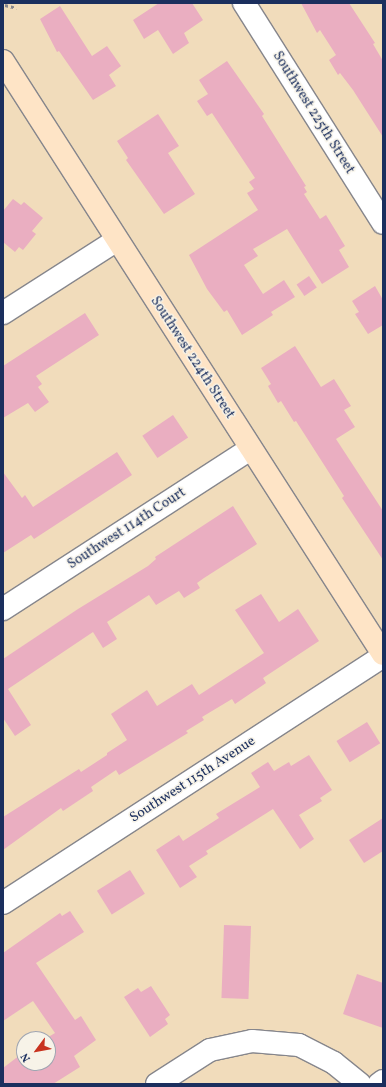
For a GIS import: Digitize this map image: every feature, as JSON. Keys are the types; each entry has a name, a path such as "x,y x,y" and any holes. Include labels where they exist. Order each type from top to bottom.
{"street":[{"name":"Southwest 225th Street","path":"244,3 383,223"},
{"name":"Southwest 224th Street","path":"3,61 383,655"},
{"path":"3,313 117,240"},
{"name":"Southwest 114th Court","path":"3,609 250,448"},
{"name":"Southwest 115th Avenue","path":"3,903 383,655"},
{"path":"157,1084 210,1050 252,1040 299,1045 334,1063 360,1084"},
{"path":"379,1084 383,1082"}],"path":[{"path":"5,5 17,8"}],"building":[{"path":"159,3 192,3 203,20 184,33 189,43 173,54 158,30 144,39 133,20"},
{"path":"301,3 349,3 375,43 373,44 383,61 383,137 353,90 340,73 338,75 329,60 336,55 320,30 317,33"},
{"path":"60,6 92,56 107,46 121,66 109,75 116,86 93,100 59,51 57,52 40,19"},
{"path":"227,61 264,114 262,116 306,186 304,187 307,192 304,194 320,219 326,215 345,246 339,250 349,267 322,284 287,229 253,249 258,256 244,265 263,294 284,280 295,297 271,312 273,315 242,335 227,310 224,312 207,289 189,255 258,210 247,193 254,189 249,182 255,178 212,113 207,116 197,101 208,94 199,80"},
{"path":"158,114 179,146 168,153 195,194 164,214 126,160 128,158 117,141"},
{"path":"13,199 21,205 24,202 43,218 32,231 36,234 23,250 19,247 15,252 3,242 3,211"},
{"path":"309,276 317,288 304,296 297,284"},
{"path":"375,286 383,300 383,325 368,334 355,314 359,312 352,301"},
{"path":"85,313 99,335 36,376 42,384 38,387 49,402 35,412 28,403 3,418 3,366"},
{"path":"295,346 321,387 334,379 351,406 344,410 355,427 336,439 383,511 383,560 342,498 344,496 296,421 294,422 281,401 278,403 268,386 271,384 261,368"},
{"path":"173,415 188,437 157,458 142,436"},
{"path":"117,452 132,475 34,539 31,535 3,553 3,472 22,498 25,495 33,507"},
{"path":"233,506 257,544 197,583 200,588 184,598 179,591 156,605 149,595 107,622 117,639 103,648 93,632 8,689 31,725 15,736 3,718 3,659 78,609 148,566 156,559 155,557"},
{"path":"261,594 279,622 298,609 319,641 263,678 266,683 235,704 232,699 202,717 204,720 186,731 188,733 119,775 116,770 91,787 93,791 63,811 61,808 3,850 3,817 79,769 81,772 127,740 111,714 147,690 157,706 192,684 199,695 264,653 235,610"},
{"path":"367,722 380,743 350,762 336,741"},
{"path":"309,755 332,790 320,798 322,801 299,815 314,839 300,849 273,809 206,851 208,854 189,866 197,877 180,888 156,850 179,835 183,841 219,818 216,814 260,787 251,773 268,762 274,771 289,762 291,766"},
{"path":"383,818 383,851 364,863 349,840"},
{"path":"130,870 145,894 112,914 97,891"},
{"path":"70,911 84,932 36,963 75,1020 81,1016 96,1040 74,1056 80,1067 53,1084 3,1084 3,1068 16,1058 16,1071 56,1071 56,1031 54,1031 33,1001 3,1021 3,953 60,913 62,916"},
{"path":"224,925 251,926 248,999 221,998"},
{"path":"357,974 383,983 383,1028 343,1014"},
{"path":"151,986 170,1015 165,1019 168,1024 150,1037 124,997 138,988 141,992"}]}
